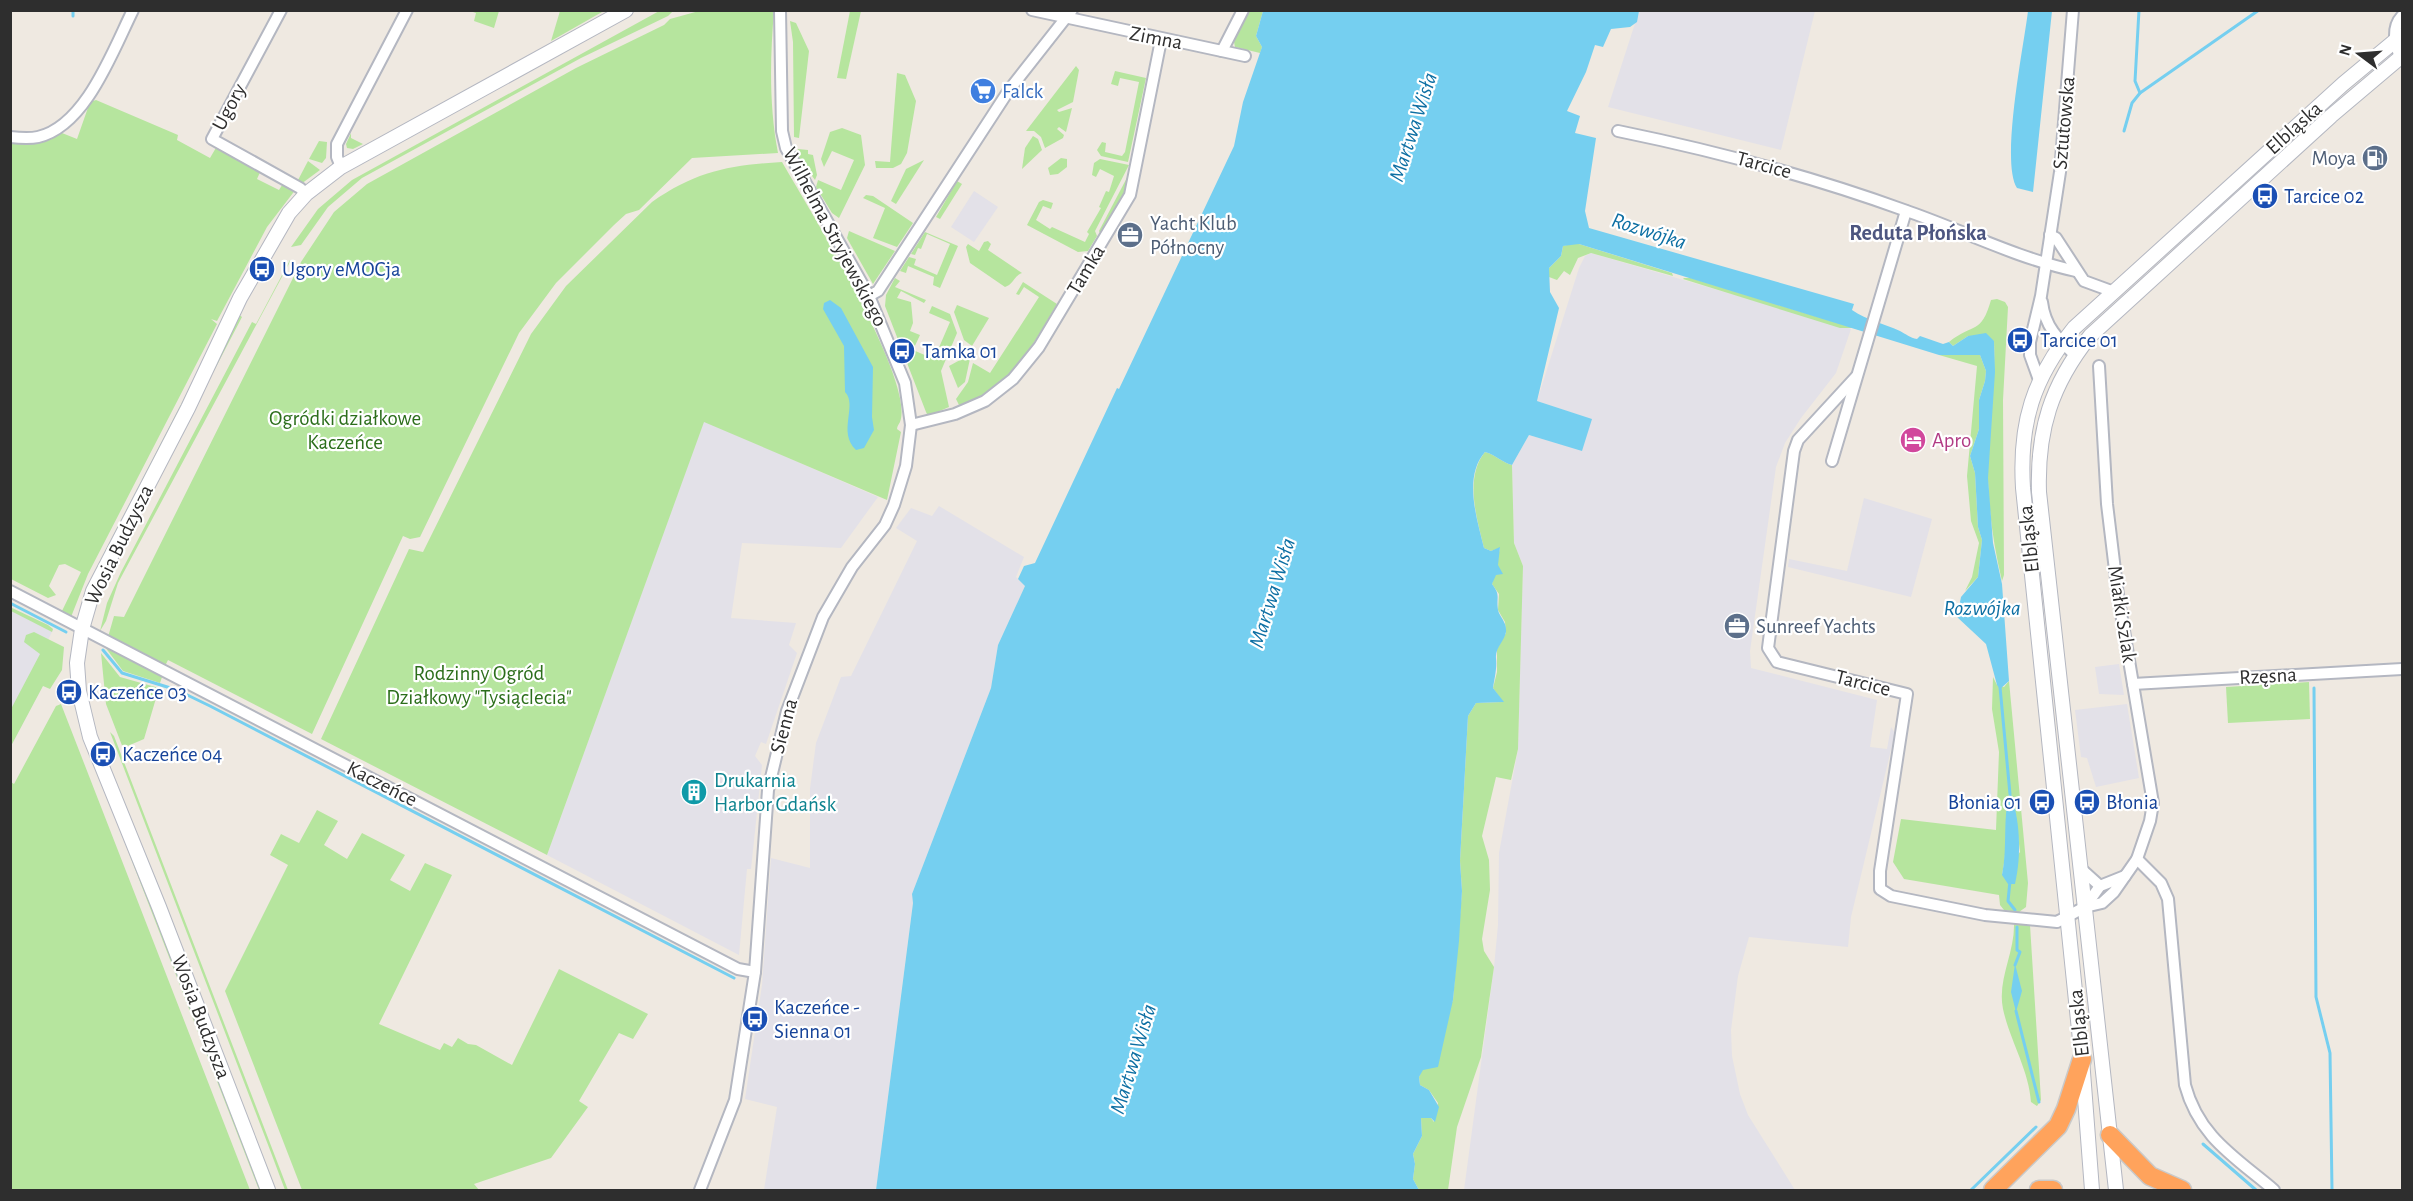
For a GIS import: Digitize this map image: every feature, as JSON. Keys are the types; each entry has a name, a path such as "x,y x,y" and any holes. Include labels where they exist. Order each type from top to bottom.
{"highway":[{"path":"1993,1191 2058,1126 2082,1059"},
{"path":"2110,1135 2150,1176 2182,1191"},
{"path":"2039,1191 2053,1191"}],"main road":[{"path":"341,167 626,10"},
{"name":"Elbląska","path":"2092,1191 2082,1059 2022,466 2025,425 2039,380 2062,343 2114,292 2343,84 2398,38"},
{"name":"Elbląska","path":"2116,1191 2038,467 2048,409 2075,355 2090,336 2331,116 2401,57"},
{"name":"Wosia Budzysza","path":"268,1191 159,907 90,737 78,682 78,646 102,572 188,408 240,298 277,229 306,194 341,167"}],"street":[{"path":"10,137 37,138 67,120 86,102 133,10"},
{"name":"Ugory","path":"281,10 212,140 300,188 306,194"},
{"path":"341,167 337,157 337,144 407,10"},
{"name":"Wilhelma Stryjewskiego","path":"780,10 782,131 786,148 869,296 905,383 910,425"},
{"name":"Zimna","path":"1032,10 1068,14 1161,39 1245,56"},
{"path":"1222,51 1243,10"},
{"name":"Sztutowska","path":"2039,380 2030,355 2030,342 2041,296 2060,172 2073,10"},
{"path":"869,296 878,291 1004,97 1068,14"},
{"path":"2401,57 2397,22 2403,16"},
{"name":"Tamka","path":"910,425 955,414 985,401 1013,379 1040,347 1130,195 1161,39"},
{"name":"Tarcice","path":"1618,132 1750,161 1825,182 2046,264 2076,271"},
{"name":"Tarcice","path":"1832,461 1906,211"},
{"path":"2050,235 2056,238 2084,281 2114,292"},
{"name":"Sztutowska","path":"2041,296 2043,317 2062,343 2075,355"},
{"name":"Miałki Szlak","path":"2067,917 2085,907 2102,903 2114,892 2137,859 2150,821 2153,803 2118,596 2107,504 2099,366"},
{"name":"Tarcice","path":"1856,377 1798,440 1794,452 1768,648 1777,662 1907,694 1880,871 1880,889 1891,896 1984,915 2054,923 2067,917"},
{"name":"Sienna","path":"700,1191 735,1100 755,972 768,790 784,721 797,680 823,617 852,567 885,525 894,506 906,466 910,425"},
{"name":"Kaczeńce","path":"10,591 738,969 755,972"},
{"name":"Rzęsna","path":"2133,684 2403,669"},
{"path":"2137,859 2161,883 2168,899 2185,1085 2191,1109 2213,1138 2274,1191"},
{"path":"2080,868 2100,886 2125,876"},
{"name":"Miałki Szlak","path":"2085,907 2100,886"}],"shaded area":[{"path":"1639,11 1815,11 1781,150 1608,107"},
{"path":"974,191 998,207 974,242 951,227"},
{"name":"Sunreef Yachts","path":"1591,253 1851,329 1836,373 1785,443 1776,467 1750,651 1751,668 1877,700 1870,747 1887,749 1891,727 1895,733 1851,917 1848,947 1749,937 1738,976 1731,1030 1732,1056 1740,1094 1748,1115 1795,1190 1464,1190 1494,967 1498,925 1499,853 1518,749 1523,566 1514,543 1512,465 1529,435 1582,450 1591,419 1537,401 1579,268 1585,256"},
{"path":"704,421 878,497 841,548 742,543 731,618 796,623 789,645 797,653 766,744 761,742 755,756 762,765 751,869 747,869 739,955 547,855"},
{"path":"1864,498 1932,519 1911,597 1788,567 1789,559 1847,571"},
{"path":"939,506 1024,557 1016,577 1025,586 998,645 991,688 912,894 913,902 876,1190 764,1190 777,1107 745,1099 762,985 771,858 810,868 810,789 816,743 841,677 851,676 917,541 896,528 911,508 932,516"},
{"path":"11,609 53,630 45,646 58,656 11,746"},
{"path":"2119,664 2124,695 2099,694 2095,667"},
{"path":"2127,704 2139,778 2096,787 2087,758 2081,757 2075,710"}],"green space":[{"path":"602,10 602,12 551,41 560,11"},
{"path":"661,10 673,11 668,16 581,58 362,178 328,207 301,245 291,247 318,209 352,180"},
{"path":"470,11 499,11 494,28 474,21 476,13"},
{"name":"Ogródki działkowe Kaczeńce","path":"699,11 774,11 771,82 778,153 692,158 639,210 626,214 614,225 556,283 519,333 420,537 410,539 403,536 312,734 168,660 165,666 108,637 114,616 124,617 301,262 334,212 367,184 576,68 664,25 670,19"},
{"path":"850,11 861,11 846,79 837,78"},
{"path":"1248,11 1263,11 1256,36 1262,47 1260,53 1235,47 1234,42"},
{"path":"790,21 796,23 809,51 799,138 794,137 793,42"},
{"path":"1076,66 1079,70 1073,102 1057,110 1059,112 1072,108 1066,132 1059,127 1057,129 1064,135 1063,138 1045,148 1041,137 1034,131 1026,131"},
{"path":"1115,71 1146,78 1128,162 1101,156 1097,150 1102,142 1106,143 1105,152 1122,156 1125,152 1139,82 1120,78 1118,86 1111,84"},
{"path":"897,73 905,75 916,101 907,153 901,164 893,168 876,168 875,161 890,162"},
{"path":"96,100 178,135 177,140 210,158 217,146 261,170 257,179 279,190 284,182 296,189 267,227 217,321 211,319 217,324 88,574 71,617 61,613 81,572 65,564 59,565 49,586 56,595 48,598 11,579 10,140 57,131 77,139 90,102"},
{"path":"842,128 861,135 865,165 839,218 832,213 816,187 818,180 841,190 854,160 832,151 824,167 821,159 830,132"},
{"path":"351,133 351,138 363,144 353,149 347,148 346,144"},
{"path":"1033,136 1038,139 1042,150 1022,169 1025,148"},
{"path":"319,141 327,142 326,158 322,163 309,159"},
{"path":"798,149 808,150 808,154 813,155 817,175 815,180 797,155"},
{"path":"1061,158 1067,159 1067,167 1058,174 1050,175 1048,168"},
{"path":"1100,159 1129,165 1095,231 1097,236 1088,251 1078,252 1027,225 1039,202 1043,200 1053,203 1051,209 1043,206 1036,220 1050,229 1052,227 1085,242 1089,234 1087,232 1101,208 1099,207 1106,191 1109,192 1114,176 1100,169 1096,177 1092,175 1094,163"},
{"path":"924,160 896,204 891,201 906,169"},
{"path":"308,161 320,170 301,184 297,182"},
{"name":"Rodzinny Ogród Działkowy \"Tysiąclecia\"","path":"782,162 856,292 892,370 901,401 900,422 897,429 901,432 887,500 704,422 547,855 321,739 409,549 423,552 531,334 566,286 652,202 668,192 684,183 714,172 746,165"},
{"path":"1131,170 1126,193 1101,235 1099,231"},
{"path":"957,181 962,184 940,219 936,217"},
{"path":"866,195 873,196 913,223 897,247 873,238 885,208 863,198"},
{"path":"849,231 895,251 873,284 847,238"},
{"path":"925,232 958,246 940,288 933,285 934,277 908,266 906,273 900,271 909,257 916,259 914,265 937,275 950,244 927,234 921,249 918,248 915,255 911,254"},
{"path":"988,241 991,244 988,250 1022,273 1008,286 1005,287 970,263 966,247 968,244 979,251 984,242"},
{"path":"1579,244 1672,273 1673,276 1591,253 1578,258 1570,275 1564,271 1557,280 1549,277 1549,268 1561,256 1563,246"},
{"path":"263,246 79,613 96,569"},
{"path":"291,260 118,583 106,621 100,631 107,603 121,572 252,322 256,324"},
{"path":"895,278 900,281 895,287 926,300 924,303 901,291 897,298 911,302 913,323 910,331 920,335 913,350 934,359 950,322 929,313 932,306 950,314 957,333 941,371 949,407 928,416 885,306 886,295"},
{"path":"1684,278 1691,278 1854,328 1840,328"},
{"path":"1023,282 1057,304 1029,350 1005,380 976,400 959,405 956,399 968,382 973,363 990,373 1039,297 1024,287 1019,295 1016,294"},
{"path":"1997,299 2005,302 2008,307 2003,400 2004,575 2002,581 1992,530 1988,480 1994,341 1968,336 1953,346 1949,342 1976,327 1984,319 1991,300"},
{"path":"957,305 989,318 972,346 964,340 954,312"},
{"path":"238,314 242,317 106,578 89,625 92,607 118,547 200,393"},
{"path":"971,354 965,382 958,388 949,366"},
{"path":"1939,355 1980,355 1986,371 1979,400 1979,429 1970,456 1975,473 1978,527 1982,540 1978,577 1965,591 1972,577 1979,543 1971,521 1967,476 1977,366"},
{"path":"1485,452 1512,465 1514,543 1523,566 1518,749 1511,780 1496,777 1482,836 1489,860 1490,890 1482,939 1484,951 1494,967 1481,1057 1457,1127 1448,1190 1419,1190 1413,1179 1415,1164 1413,1154 1422,1136 1421,1118 1431,1118 1434,1122 1438,1103 1429,1090 1420,1085 1419,1077 1453,1000 1462,891 1460,861 1468,716 1476,703 1503,702 1493,688 1497,672 1497,649 1506,633 1505,622 1498,610 1499,594 1492,584 1500,548 1491,551 1484,548 1474,499 1475,474"},
{"path":"10,607 48,625 53,629 52,632 11,611"},
{"path":"34,632 64,647 62,670 50,689 43,686 11,746 11,709 40,654 24,642 26,635"},
{"path":"102,643 163,674 160,683 123,671"},
{"path":"101,653 120,677 159,688 144,739 123,748 106,704"},
{"path":"1993,677 1997,685 2004,687 2009,681 2028,883 2026,907 2019,912 2004,910 2000,905 1999,895 1904,879 1893,862 1901,819 1996,830 1999,752 1992,709","holes":["2010,792 2014,803 2020,852 2002,875"]},
{"path":"2309,682 2310,719 2228,723 2226,687"},
{"path":"61,704 250,1190 11,1190 11,782 14,784 56,706"},
{"path":"110,732 114,736 288,1190 285,1190"},
{"path":"86,742 141,876 262,1190 259,1190"},
{"path":"317,810 338,821 324,845 347,859 362,833 405,855 390,880 410,891 425,863 452,875 379,1024 440,1050 444,1043 452,1047 458,1038 512,1065 559,969 648,1014 633,1039 619,1033 579,1101 588,1107 551,1158 474,1184 479,1190 302,1190 225,991 288,865 270,855 281,834 299,843"},
{"path":"2014,923 2030,925 2041,1100 2037,1106 2031,1102 2027,1078 2003,1009 2002,987 2012,945"}],"water":[{"name":"Martwa Wisła","path":"1263,11 1639,11 1637,22 1630,27 1611,29 1603,47 1595,45 1586,72 1567,111 1580,116 1575,133 1596,138 1585,211 1589,228 1854,304 1852,310 1858,314 1917,339 1920,336 1943,344 1949,342 1953,346 1968,336 1986,333 1994,341 1995,372 1988,478 1993,543 2002,584 2009,681 2000,689 1986,644 1957,617 1961,597 1978,577 1982,540 1978,527 1975,473 1970,456 1979,429 1979,400 1986,371 1980,355 1939,355 1579,244 1563,246 1561,256 1549,268 1550,292 1559,308 1537,401 1592,419 1582,451 1529,435 1512,465 1485,452 1478,462 1475,473 1474,498 1484,548 1491,551 1500,547 1498,565 1503,574 1496,575 1492,584 1497,594 1498,610 1506,632 1496,654 1493,688 1504,702 1476,703 1468,716 1460,861 1462,891 1453,1000 1438,1067 1423,1070 1419,1077 1420,1085 1429,1090 1439,1107 1435,1122 1431,1118 1421,1118 1422,1136 1413,1154 1415,1164 1413,1179 1419,1190 876,1190 913,903 912,894 991,688 998,645 1025,586 1018,579 1024,566 1035,563 1234,146 1243,102 1262,47 1256,36"},
{"path":"2028,11 2052,11 2033,192 2017,188 2012,174 2011,154 2015,102"},
{"path":"830,300 841,308 873,367 874,430 864,448 856,450 848,435 850,404 845,392 844,346 823,309 824,303"},
{"path":"2010,791 2019,837 2019,861 2015,884 2008,884 2002,875 2006,811"},
{"path":"2015,964 2022,991 2016,1012 2011,992"}],"waterway":[{"path":"73,10 73,16"},
{"path":"2124,131 2132,103 2140,93 2135,81 2139,10"},
{"path":"2140,93 2259,10"},
{"path":"10,603 66,632"},
{"path":"103,650 122,673 177,690 210,706 734,978"},
{"name":"Rozwójka","path":"2000,687 2010,794"},
{"path":"2314,688 2316,997 2330,1053 2332,1190"},
{"name":"Rozwójka","path":"2010,881 2008,901 2015,910"},
{"name":"Rozwójka","path":"2015,965 2020,952 2017,950 2017,927"},
{"name":"Rozwójka","path":"2016,1011 2039,1102"},
{"path":"1971,1190 2036,1127"},
{"path":"2203,1144 2256,1190"}],"place":[{"name":"Falck","path":"983,91"},
{"name":"Moya","path":"2375,158"},
{"name":"Tarcice 02","path":"2265,196"},
{"name":"Yacht Klub Północny","path":"1130,235"},
{"name":"Ugory eMOCja","path":"262,269"},
{"name":"Tarcice 01","path":"2020,340"},
{"name":"Tamka 01","path":"902,351"},
{"name":"Apro","path":"1913,440"},
{"name":"Sunreef Yachts","path":"1737,626"},
{"name":"Kaczeńce 03","path":"69,692"},
{"name":"Kaczeńce 04","path":"103,754"},
{"name":"Drukarnia Harbor Gdańsk","path":"694,792"},
{"name":"Błonia 01","path":"2042,802"},
{"name":"Błonia","path":"2087,802"},
{"name":"Kaczeńce - Sienna 01","path":"755,1019"}],"district":[{"name":"Reduta Płońska","path":"1918,233"}]}
